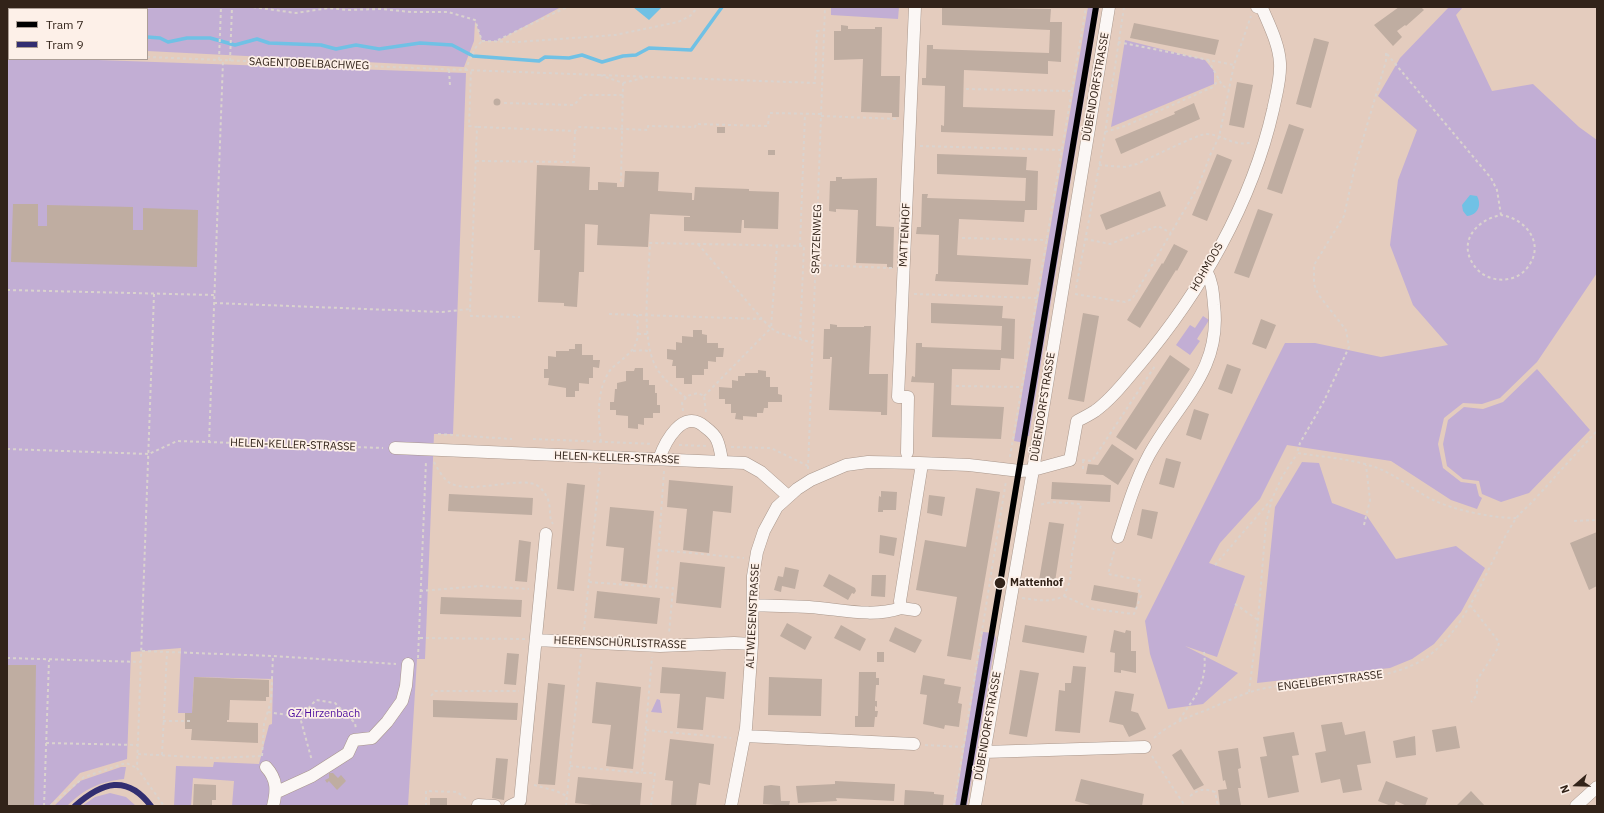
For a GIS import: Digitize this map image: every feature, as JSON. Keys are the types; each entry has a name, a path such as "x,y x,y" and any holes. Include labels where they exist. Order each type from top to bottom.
{"street":[{"name":"MATTENHOF","path":"907,453 908,397 898,396 915,7"},
{"name":"DÜBENDORFSTRASSE","path":"975,806 1033,470 1109,7"},
{"name":"HOHMOOS","path":"1070,460 1077,421 1096,410 1121,385 1162,337 1206,270 1244,198 1266,137 1280,79 1280,62 1277,46 1257,10"},
{"path":"1118,538 1128,504 1148,456 1199,381 1210,358 1216,330 1216,315 1211,280 1206,270"},
{"path":"662,463 664,444 679,425 689,422 701,423 717,438 722,461"},
{"name":"HELEN-KELLER-STRASSE","path":"395,448 662,463 722,461 745,464 761,472 788,496"},
{"path":"1033,470 1070,460"},
{"name":"ALTWIESENSTRASSE","path":"731,806 752,644 753,576 757,552 764,531 774,513 788,496 811,480 846,465 868,462 969,465 1018,471 1033,470"},
{"path":"900,608 921,470 919,463"},
{"path":"515,804 533,640 550,530"},
{"path":"753,605 808,607 873,614 886,613 900,608 915,610"},
{"name":"HEERENSCHÜRLISTRASSE","path":"533,640 660,646 734,643 752,644"},
{"path":"277,792 315,774 348,753 354,740 372,738 387,722 402,701 406,686 408,664"},
{"path":"741,737 914,744"},
{"path":"984,752 1145,747"},
{"path":"264,761 274,775 277,792 273,806"},
{"path":"1576,806 1597,788"},
{"path":"476,804 495,806"}],"path":[{"path":"196,7 205,7"},
{"path":"219,59 220,7"},
{"path":"230,59 232,7"},
{"path":"254,7 296,13 329,8 347,10 381,9 411,12 448,12 474,20 482,41"},
{"path":"497,41 567,7"},
{"path":"465,70 476,47 482,41 517,42 615,35 678,22 690,16 698,7"},
{"name":"SPATZENWEG","path":"808,471 825,7"},
{"path":"1010,459 1086,7"},
{"path":"1074,300 1105,132 1124,7"},
{"path":"1075,294 1125,302 1132,299 1198,187 1211,152 1220,137 1234,65 1257,10"},
{"path":"597,74 623,83 650,77 815,83 817,31 824,30"},
{"path":"1118,42 1234,65"},
{"path":"1249,692 1258,620 1266,523 1272,499 1282,477 1297,453 1300,443 1324,401 1349,347 1346,330 1318,294 1314,284 1314,265 1344,216 1355,166 1386,61 1386,53 1491,178 1497,190 1501,215"},
{"name":"SAGENTOBELBACHWEG","path":"148,57 219,59 223,61 230,59 449,70 471,69 650,77"},
{"path":"1208,60 1222,85 1229,90"},
{"path":"209,443 223,61"},
{"path":"471,69 469,126 575,131 579,127 648,130 648,126 695,127 696,124 768,126 769,113 910,119"},
{"path":"449,70 450,86"},
{"path":"1105,132 1125,126 1213,87 1219,79"},
{"path":"620,182 623,83"},
{"path":"966,89 1072,91"},
{"path":"504,102 574,104 583,95 623,95"},
{"path":"800,246 805,114"},
{"path":"478,127 470,309 471,316 520,317"},
{"path":"476,161 574,162 575,131"},
{"path":"1099,165 1125,167 1137,164 1205,134 1220,137 1236,143 1247,144 1266,137"},
{"path":"909,146 1062,150"},
{"path":"1501,215 1512,216 1522,222 1531,232 1534,244 1534,257 1527,269 1516,276 1505,280 1491,279 1482,274 1475,266 1469,254 1469,243 1472,232 1480,223 1492,217 1501,215"},
{"path":"1086,239 1110,244 1158,226 1171,233"},
{"path":"962,238 1047,240"},
{"path":"686,398 669,384 657,368 650,352 647,334 650,243 804,246 800,338"},
{"path":"698,244 771,328 777,332 813,343"},
{"path":"704,396 771,328 777,246"},
{"path":"816,265 904,268"},
{"path":"7,290 214,295"},
{"path":"137,768 154,294"},
{"path":"902,294 1037,298"},
{"path":"214,303 442,312 470,309"},
{"path":"609,314 762,319"},
{"path":"601,442 598,416 604,382 612,368 636,348 638,334 637,315"},
{"path":"638,334 647,334"},
{"path":"632,351 644,350 650,352"},
{"path":"1070,460 1092,461 1158,362 1148,355"},
{"path":"956,386 1022,387"},
{"path":"684,423 682,403 686,398 698,393 704,396 706,402 705,426"},
{"name":"ENGELBERTSTRASSE","path":"1145,747 1163,730 1179,721 1249,692 1266,688 1366,678 1402,669 1418,662 1434,651 1446,638 1470,605 1516,518 1597,431"},
{"path":"438,434 512,438"},
{"name":"HELEN-KELLER-STRASSE","path":"149,454 177,441 395,448"},
{"path":"7,449 149,454"},
{"path":"1297,453 1366,465 1380,469 1398,478 1433,500 1446,505 1503,518 1516,518"},
{"path":"142,651 273,656 408,664 415,663 418,658 420,638 420,591 426,458"},
{"path":"432,458 450,483 458,486 494,486 526,482 537,486 548,497 551,507 550,530"},
{"path":"1084,460 1084,471"},
{"path":"656,587 659,550 662,463"},
{"path":"584,634 600,464"},
{"path":"1364,525 1370,500 1366,465"},
{"path":"954,806 987,594 1006,484 1006,479 1004,477"},
{"path":"1215,565 1272,499"},
{"path":"1020,598 1045,601 1057,600 1064,596 1070,581 1072,554 1081,504 1052,502 1036,506"},
{"path":"1574,521 1597,520"},
{"path":"1064,596 1093,609 1134,614 1141,596 1138,587 1140,580 1108,574 1118,538"},
{"path":"659,550 747,558"},
{"path":"589,582 674,588 668,637"},
{"path":"420,591 482,586 534,589"},
{"path":"987,594 991,590"},
{"path":"1235,604 1258,620"},
{"path":"1470,605 1499,642 1498,648 1477,680 1477,695 1471,702"},
{"path":"420,638 533,640"},
{"path":"566,806 582,650"},
{"path":"162,755 167,652"},
{"path":"1179,721 1202,684 1206,669 1204,652"},
{"path":"642,773 652,654"},
{"path":"138,754 264,761 264,724 271,702 273,656"},
{"path":"7,658 141,662"},
{"path":"44,806 49,660"},
{"path":"431,696 435,691 524,692"},
{"path":"300,716 316,700 335,704 356,723 356,740"},
{"path":"268,712 300,716"},
{"path":"300,716 308,742 315,774"},
{"path":"163,720 192,721"},
{"path":"646,730 741,737"},
{"path":"46,743 138,745"},
{"path":"914,744 964,747"},
{"path":"1145,747 1149,755 1154,757 1185,806"},
{"path":"50,806 77,782 92,773 126,763 137,768 163,806"},
{"path":"570,766 655,773 651,806"},
{"path":"528,780 534,785 556,791 567,796"},
{"path":"1190,796 1202,789 1209,789 1215,792 1218,806"},
{"path":"426,806 426,791 457,792 476,804"}],"green space":[{"path":"7,7 561,7 497,41 482,41 475,21 474,41 464,67 148,51 148,8 8,8 7,44"},
{"path":"831,7 899,7 898,19 831,15"},
{"path":"1088,7 1099,7 1029,436 1026,436 1025,443 1014,441"},
{"path":"1449,7 1463,7 1456,15 1492,91 1533,84 1579,127 1597,140 1597,273 1537,362 1500,398 1482,404 1463,403 1444,418 1438,444 1443,468 1461,482 1476,484 1479,496 1482,498 1477,509 1451,500 1391,461 1287,445 1260,499 1220,543 1209,563 1245,576 1217,657 1185,646 1238,673 1203,704 1168,709 1150,654 1145,621 1285,343 1315,343 1381,357 1448,345 1413,305 1390,245 1398,180 1417,130 1378,96 1400,58"},
{"path":"1125,40 1205,60 1214,71 1214,84 1111,127"},
{"name":"GZ Hirzenbach","path":"7,57 8,60 98,60 466,73 453,434 434,434 425,659 417,659 408,806 232,806 234,781 193,778 191,806 174,806 176,766 213,767 214,762 259,764 269,725 272,724 273,679 194,677 192,713 178,713 181,648 131,652 127,759 80,773 49,806 7,806"},
{"path":"1203,316 1209,320 1197,339 1200,341 1190,355 1176,345 1190,325 1195,328"},
{"path":"1537,369 1590,430 1529,493 1501,502 1482,494 1479,481 1463,479 1447,466 1443,444 1448,420 1464,407 1483,409 1503,402"},
{"path":"1302,462 1319,463 1332,503 1367,516 1396,559 1456,546 1485,568 1461,612 1434,644 1412,659 1390,668 1257,683 1275,507"},
{"path":"983,632 994,633 996,639 967,806 955,806"},
{"path":"657,699 660,700 662,713 651,712"},
{"path":"121,767 126,767 124,779 107,782 93,787 80,795 67,806 54,806 80,781"},
{"path":"110,793 126,797 136,806 82,806 95,797"}],"water":[{"path":"633,7 662,7 649,20"},
{"path":"1470,195 1477,196 1479,206 1474,214 1467,216 1463,211 1462,205"}],"building":[{"path":"942,7 1051,9 1050,22 1062,22 1061,62 1048,61 1048,74 964,70 963,107 1055,110 1053,136 941,132 941,125 944,126 945,86 922,85 922,78 926,78 927,45 933,45 933,49 1049,53 1050,30 942,25"},
{"path":"1399,7 1421,7 1424,10 1406,26 1405,25 1397,31 1402,37 1393,46 1374,25"},
{"path":"1134,23 1219,40 1215,55 1130,38"},
{"path":"841,25 848,26 848,29 875,29 875,27 882,27 881,76 900,76 899,117 892,117 892,113 861,112 863,59 834,60 834,31 841,31"},
{"path":"1314,38 1329,42 1311,108 1296,104"},
{"path":"1237,82 1253,85 1244,128 1229,125"},
{"path":"497,98 500,99 500,105 497,106 494,105 493,102 494,99"},
{"path":"1194,103 1200,119 1121,154 1115,139 1175,114 1174,112"},
{"path":"1289,124 1304,129 1282,194 1267,189"},
{"path":"717,127 725,127 725,133 717,133"},
{"path":"768,150 775,150 775,155 768,155"},
{"path":"937,154 1027,157 1026,170 1038,171 1037,210 1025,210 1024,222 959,219 957,255 1031,259 1028,285 935,281 936,274 938,274 939,235 916,234 917,227 921,227 922,194 928,194 927,198 1025,201 1026,178 937,174"},
{"path":"1217,154 1232,160 1207,221 1192,215"},
{"path":"537,165 590,167 589,190 598,190 598,182 617,183 617,187 624,187 625,171 659,172 658,191 692,193 692,200 694,200 695,187 749,189 749,191 779,192 778,229 744,228 744,220 742,220 741,233 684,231 684,217 690,216 650,214 648,247 597,245 598,225 585,224 584,272 579,272 577,307 564,306 564,303 538,302 540,250 534,250"},
{"path":"836,177 842,177 842,179 877,178 876,226 894,227 893,268 887,267 887,264 856,263 858,210 836,209 836,212 829,211 830,181 836,181"},
{"path":"1160,191 1166,206 1106,230 1100,215"},
{"path":"13,204 38,204 38,226 47,226 47,205 133,207 133,230 143,230 143,208 198,210 197,267 11,262"},
{"path":"1258,209 1273,214 1249,278 1234,273"},
{"path":"1174,244 1188,251 1177,271 1176,270 1140,328 1127,320"},
{"path":"931,303 1003,306 1002,318 1015,319 1014,359 1001,358 1000,370 952,369 951,405 1004,407 1001,439 932,437 934,383 911,382 912,376 915,377 916,343 922,343 922,347 1001,350 1002,326 931,323"},
{"path":"1083,313 1099,316 1084,402 1068,399"},
{"path":"1261,319 1276,325 1266,349 1252,344"},
{"path":"830,324 837,325 837,327 871,326 869,374 888,374 887,415 881,415 881,412 829,410 832,357 830,357 830,359 823,359 824,329 830,329"},
{"path":"693,330 702,330 702,334 707,335 707,343 718,343 718,348 724,348 723,357 716,357 716,362 708,361 708,369 704,369 704,375 692,375 692,384 684,384 684,378 676,378 676,366 672,366 673,360 667,359 667,349 676,350 676,342 682,343 682,336 693,337"},
{"path":"575,344 582,344 582,355 593,355 593,360 600,360 599,368 593,367 593,378 589,378 589,384 579,383 579,391 575,391 575,397 566,397 566,388 548,385 549,378 544,378 544,369 548,369 548,356 556,357 556,351 569,351 569,349 575,349"},
{"path":"1170,355 1190,369 1136,450 1116,437"},
{"path":"1227,364 1241,369 1232,394 1218,389"},
{"path":"635,368 643,368 643,380 649,380 649,385 655,385 657,405 660,405 660,413 653,413 653,418 644,418 644,425 638,424 638,429 628,428 628,416 616,415 616,410 610,410 610,402 614,402 617,383 626,381 626,371 634,371"},
{"path":"758,370 766,371 766,377 770,377 770,387 778,387 778,394 782,395 782,402 768,402 768,408 764,408 763,413 757,413 757,417 743,416 743,420 735,419 736,413 731,413 731,404 725,404 725,399 719,399 719,387 732,388 732,380 738,381 738,376 745,376 745,373 758,373"},
{"path":"1194,409 1209,414 1201,440 1186,435"},
{"path":"1112,444 1134,459 1118,485 1103,475 1086,474 1088,464 1098,465"},
{"path":"1166,458 1181,462 1174,488 1159,484"},
{"path":"669,480 733,486 731,513 713,511 709,553 683,550 687,509 667,507"},
{"path":"1052,482 1111,485 1110,502 1051,499"},
{"path":"567,483 585,485 574,591 557,589"},
{"path":"976,488 1000,492 971,660 947,656 957,597 916,590 925,540 966,547"},
{"path":"881,491 897,492 896,510 883,510 883,512 878,512 879,496 881,497"},
{"path":"449,494 533,498 532,515 448,511"},
{"path":"929,495 945,497 942,516 927,513"},
{"path":"610,507 654,511 647,584 621,581 624,548 606,546"},
{"path":"1142,509 1158,512 1152,539 1137,535"},
{"path":"1049,522 1064,524 1054,588 1038,586"},
{"path":"1597,532 1597,586 1589,590 1570,543"},
{"path":"880,535 897,538 894,556 879,553"},
{"path":"519,540 531,542 527,582 515,581"},
{"path":"680,562 725,567 721,608 676,603"},
{"path":"785,567 799,570 795,589 782,586 781,592 774,590 778,576 783,577"},
{"path":"829,574 855,588 856,591 854,594 852,593 848,600 823,586"},
{"path":"872,575 886,575 885,597 871,596"},
{"path":"1094,585 1138,593 1136,608 1091,600"},
{"path":"597,591 660,598 657,624 594,618"},
{"path":"441,597 522,600 521,617 440,614"},
{"path":"787,623 812,637 805,650 780,636"},
{"path":"841,625 866,639 860,651 834,638"},
{"path":"1025,625 1087,636 1084,653 1022,642"},
{"path":"895,627 922,640 915,653 889,641"},
{"path":"1114,630 1125,633 1126,630 1131,631 1131,651 1136,651 1136,673 1121,670 1121,673 1114,672 1115,653 1110,652"},
{"path":"877,652 884,652 884,662 877,662"},
{"path":"507,653 519,654 516,685 504,684"},
{"path":"7,665 36,665 34,806 7,806"},
{"path":"1073,666 1086,667 1080,733 1055,731 1059,690 1065,691 1065,683 1071,683"},
{"path":"662,667 726,672 724,699 706,697 703,730 677,728 680,694 660,693"},
{"path":"1020,670 1039,673 1027,737 1009,734"},
{"path":"859,672 876,672 876,678 879,678 879,685 876,685 875,701 877,701 877,707 875,706 875,711 878,711 877,717 875,717 874,727 855,727 855,716 858,716"},
{"path":"923,675 945,679 944,684 961,687 958,703 962,704 959,727 945,725 944,729 923,724 927,695 920,694"},
{"path":"194,677 269,680 269,697 266,697 266,701 230,700 229,720 227,720 227,722 258,723 258,743 191,740 192,729 185,729 185,713 192,713"},
{"path":"769,677 822,679 821,716 768,715"},
{"path":"596,682 641,687 633,769 606,766 611,725 592,723"},
{"path":"548,683 565,685 555,785 538,784"},
{"path":"1115,691 1134,694 1131,711 1138,713 1146,729 1129,737 1123,725 1109,722"},
{"path":"433,700 518,703 517,720 433,717"},
{"path":"1342,722 1345,735 1365,731 1371,763 1357,765 1362,790 1343,793 1340,779 1321,783 1315,753 1326,751 1321,725"},
{"path":"1456,726 1460,748 1436,752 1432,730"},
{"path":"1294,732 1299,755 1292,756 1299,792 1268,798 1260,757 1267,756 1263,737"},
{"path":"1415,736 1416,755 1396,758 1393,741"},
{"path":"670,739 714,744 710,785 699,783 696,806 671,806 673,781 665,780"},
{"path":"1238,748 1241,768 1238,769 1241,788 1238,788 1241,806 1220,806 1218,790 1227,789 1225,780 1223,781 1218,751"},
{"path":"1181,749 1204,785 1194,790 1172,755"},
{"path":"496,758 508,759 504,800 492,798"},
{"path":"329,773 333,773 338,778 341,775 346,781 337,790 329,781 327,783 325,780 329,778"},
{"path":"578,777 642,783 640,806 601,806 575,803"},
{"path":"1081,779 1144,794 1142,806 1094,806 1075,801"},
{"path":"835,781 895,784 894,801 836,798 837,801 798,803 796,786 835,784"},
{"path":"1386,781 1428,798 1425,806 1407,806 1396,801 1394,806 1391,806 1378,801"},
{"path":"194,784 216,785 216,800 212,800 212,806 193,806"},
{"path":"764,786 780,786 781,801 790,801 789,806 763,804"},
{"path":"905,790 934,792 934,794 944,795 943,806 904,806"},
{"path":"1471,791 1485,806 1456,806"},
{"path":"430,798 447,798 447,806 430,806"}],"waterway":[{"path":"148,37 160,38 168,42 187,38 210,38 235,45 257,39 269,43 321,45 336,49 356,45 379,49 420,43 452,45 473,56 539,61 545,57 569,58 582,55 602,62 623,56 636,55 649,48 691,50 722,7"}],"tram line":[{"name":"7","path":"963,806 1096,7"},
{"name":"9","path":"75,806 95,791 114,785 133,789 151,806"}],"place":[{"name":"Mattenhof","path":"1000,583"}]}
